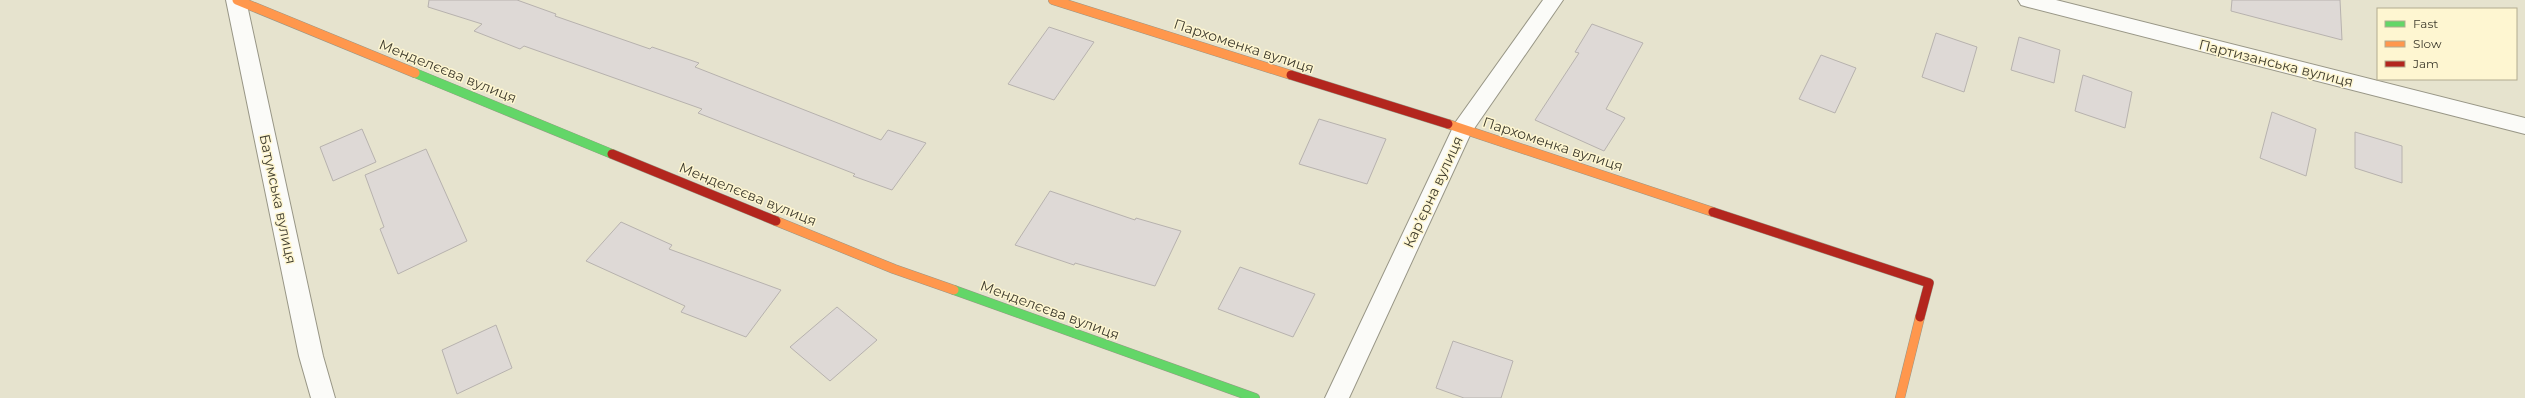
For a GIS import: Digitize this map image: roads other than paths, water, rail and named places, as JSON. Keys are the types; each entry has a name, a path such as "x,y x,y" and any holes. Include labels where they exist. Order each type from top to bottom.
{"street":[{"name":"Батумська вулиця","path":"237,0 311,356 323,398"},
{"name":"Менделєєва вулиця","path":"237,0 894,269 1255,398"},
{"name":"Пархоменка вулиця","path":"1053,0 1462,129 1929,283 1900,398"},
{"name":"Кар’єрна вулиця","path":"1337,398 1462,129 1553,0"},
{"name":"Партизанська вулиця","path":"2028,0 2525,126"}]}
